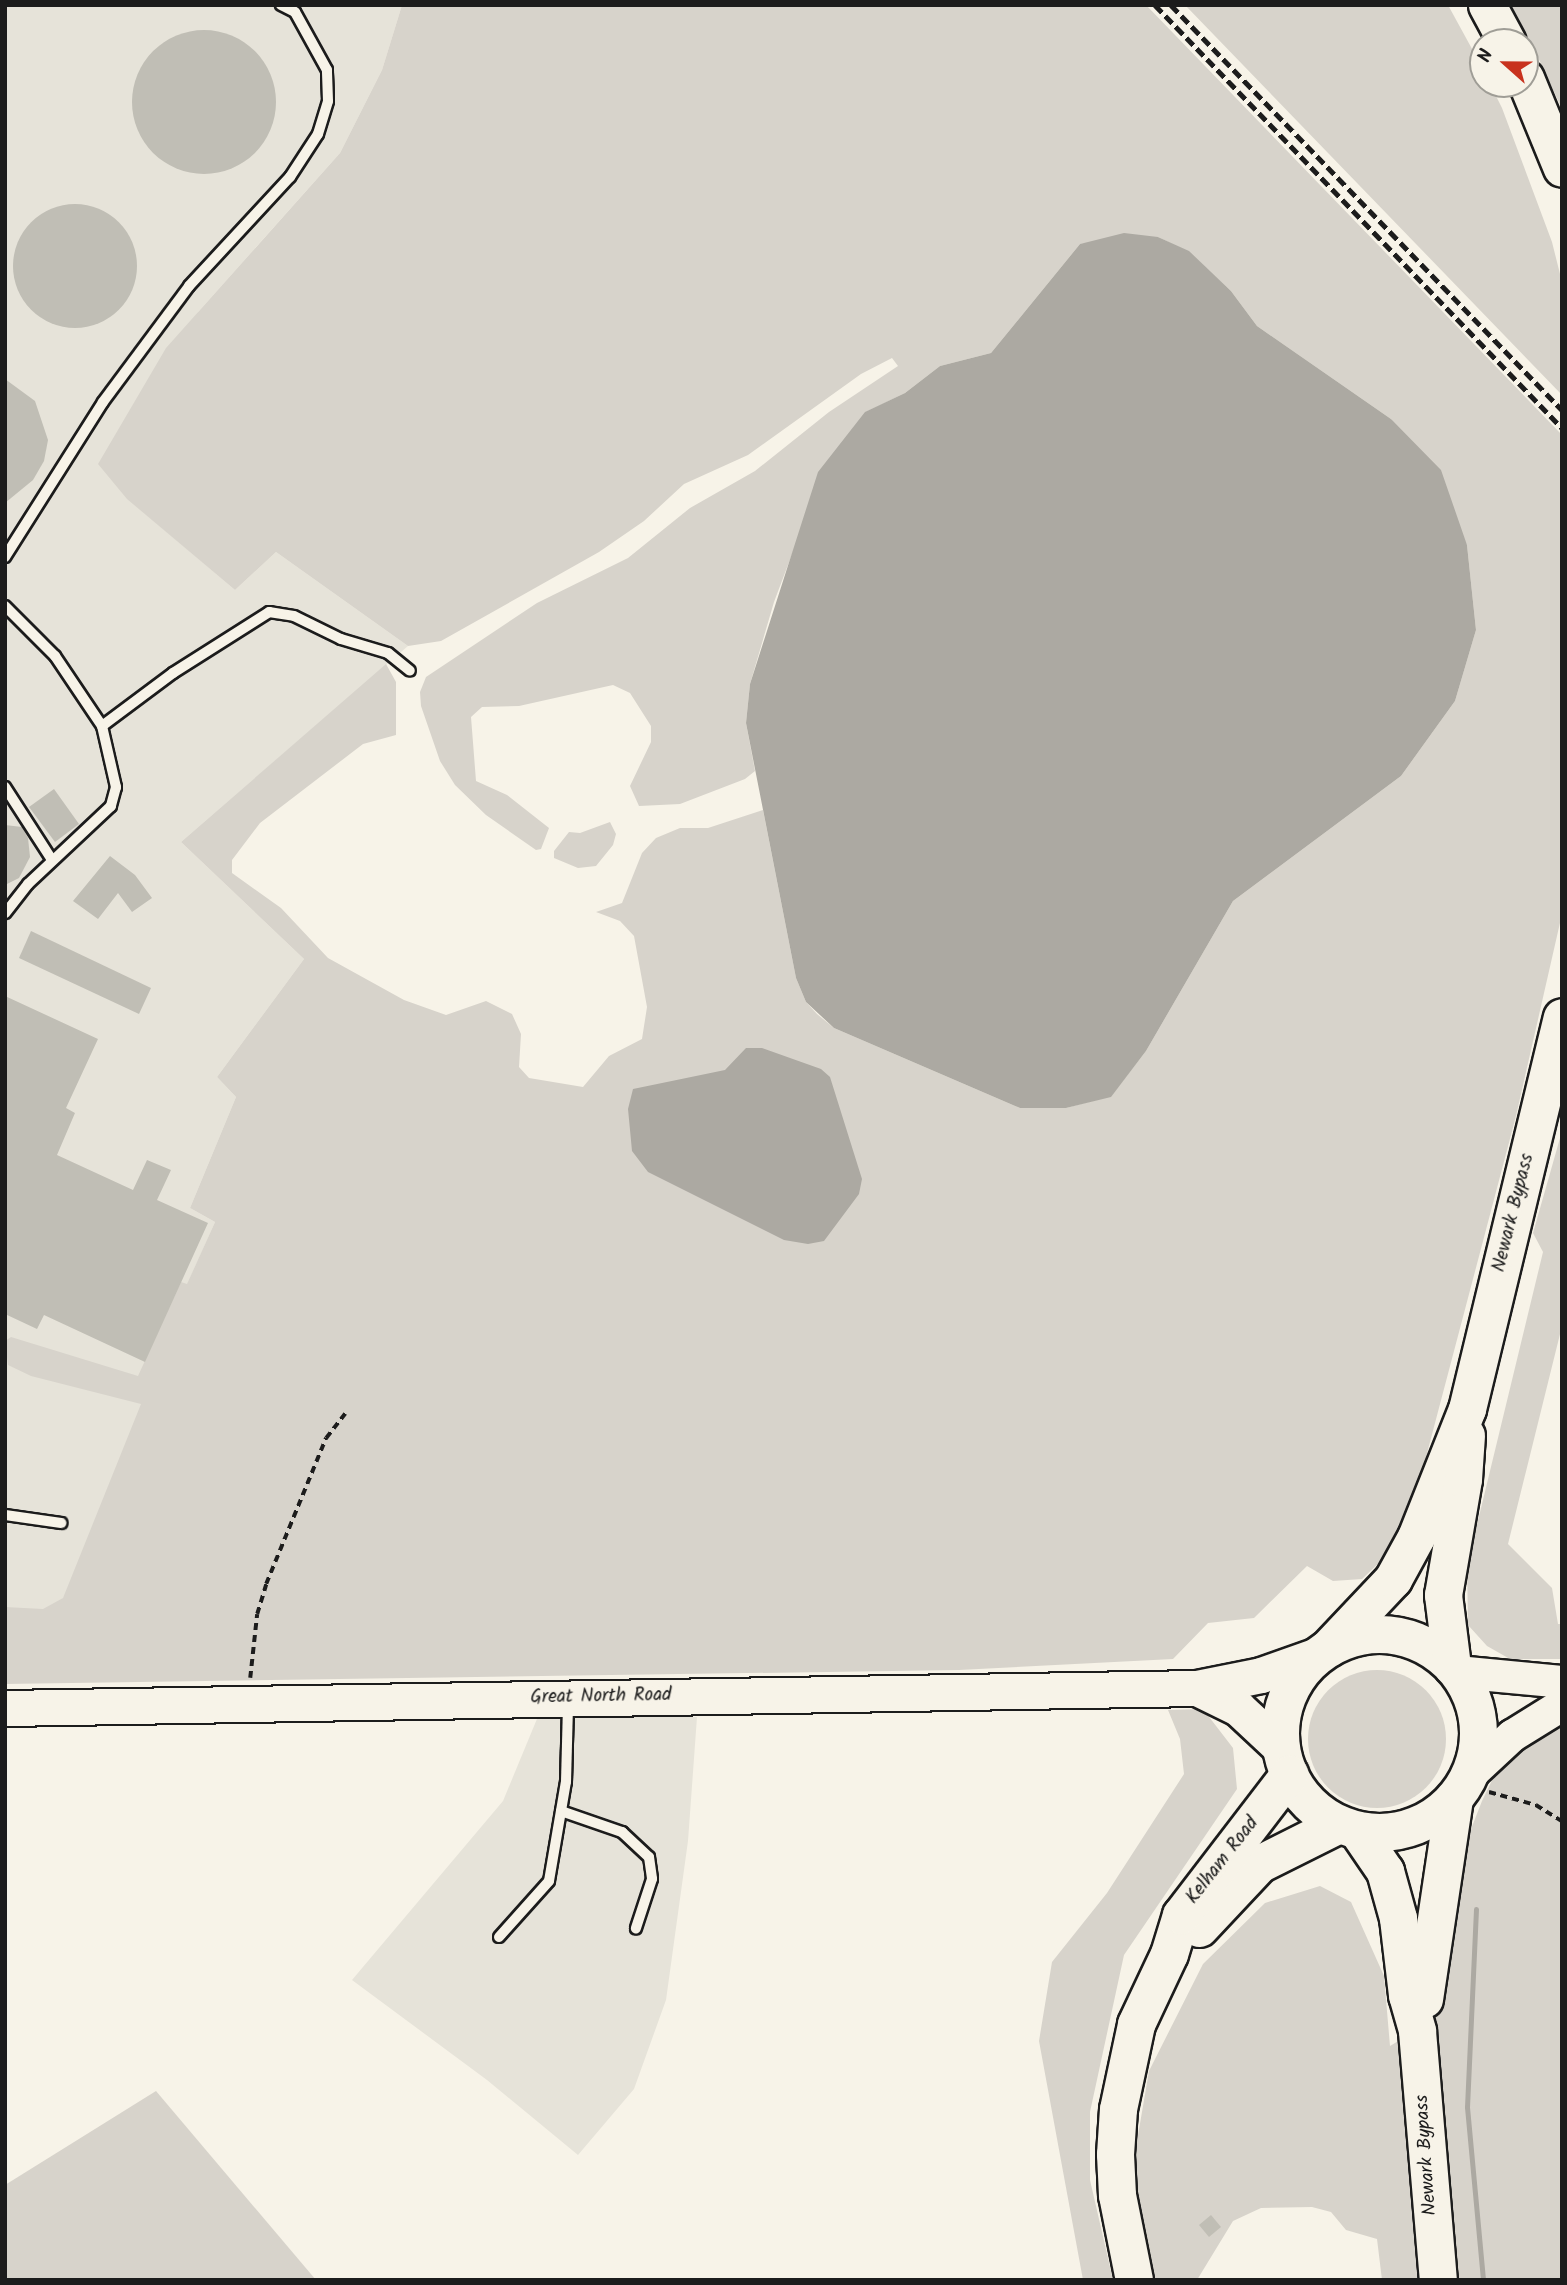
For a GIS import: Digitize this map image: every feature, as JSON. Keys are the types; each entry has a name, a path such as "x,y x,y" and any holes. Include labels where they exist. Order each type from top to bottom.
{"highway":[{"path":"1487,5 1499,28"},
{"path":"1533,98 1562,168"},
{"name":"Newark Bypass","path":"1324,1651 1394,1579 1416,1537 1467,1409 1562,1017"},
{"name":"Newark Bypass","path":"1454,1669 1443,1595 1464,1479 1467,1409"},
{"path":"1389,1634 1419,1642 1454,1669 1471,1696 1478,1726 1462,1787 1434,1816 1410,1828 1384,1832 1348,1827 1310,1804 1286,1762 1280,1728 1288,1696 1298,1677 1324,1651 1357,1636 1389,1634"},
{"name":"Kelham Road","path":"1134,2280 1117,2195 1118,2109 1136,2024 1169,1954 1181,1915 1286,1762"},
{"name":"Newark Bypass","path":"1418,2031 1462,1787"},
{"name":"Newark Bypass","path":"1348,1827 1385,1871 1398,1918 1407,1994 1418,2031 1438,2280"},
{"name":"Kelham Road","path":"1169,1954 1259,1864 1348,1827"}],"main road":[{"name":"Great North Road","path":"5,1708 1197,1688 1261,1675 1324,1651"},
{"path":"1454,1669 1562,1682"},
{"name":"Great North Road","path":"1197,1688 1238,1709 1286,1762"},
{"path":"1462,1787 1512,1736 1562,1705"}],"lane":[{"path":"5,557 103,402 181,296 290,177 318,134 328,101 327,70 295,12 281,5"},
{"path":"5,606 55,656 102,726 116,772 111,806 52,860 5,913"},
{"path":"102,726 173,673 269,612 294,616 341,639 388,653 410,671"},
{"path":"5,787 52,860"},
{"path":"5,1515 61,1524"},
{"path":"499,1937 549,1881 561,1811 569,1698"},
{"path":"561,1811 622,1832 649,1857 652,1880 636,1928"}],"path":[{"path":"249,1687 257,1614 266,1584 326,1438 345,1414"},
{"path":"1462,1787 1536,1805 1562,1821"}],"shaded area":[{"path":"5,5 402,5 382,70 340,153 199,311 99,464 128,499 235,590 276,552 408,646 181,842 304,959 217,1077 236,1097 190,1208 215,1222 187,1285 113,1553 5,1651"},
{"path":"402,5 1146,5 1562,435 1562,914 1516,1116 1411,1514 1386,1563 1381,1561 1362,1579 1333,1581 1307,1566 1254,1618 1208,1623 1173,1659 959,1670 5,1684 5,1607 43,1609 63,1598 141,1404 31,1376 8,1365 5,1341 11,1337 138,1376 181,1282 187,1284 215,1222 190,1208 236,1097 217,1077 304,959 181,842 386,664 396,682 396,735 363,744 260,823 232,860 232,873 281,908 328,958 404,1000 446,1015 486,1001 512,1014 521,1034 519,1067 529,1078 583,1087 609,1056 642,1039 647,1007 634,936 620,921 596,912 622,903 642,853 656,838 680,828 708,828 763,810 796,978 806,1002 817,1014 834,1028 1020,1108 1066,1108 1111,1096 1146,1051 1233,901 1401,776 1455,701 1476,630 1467,545 1391,419 1257,326 1231,291 1189,252 1158,237 1080,244 991,353 940,366 905,393 866,412 797,541 774,602 750,684 746,723 755,771 745,779 680,804 639,806 630,786 651,742 651,726 630,693 613,685 519,706 482,707 471,717 476,781 507,795 549,828 541,849 536,850 486,815 455,785 440,761 421,706 420,692 426,677 537,603 628,558 690,508 755,471 829,412 898,366 892,358 861,374 748,455 684,484 644,521 599,552 441,641 408,646 276,552 235,590 127,499 98,464 166,348 340,153 382,70"},
{"path":"1185,5 1448,5 1469,43 1469,98 1497,98 1552,242 1562,282 1562,395"},
{"path":"1511,5 1562,5 1562,109 1539,60 1539,28 1523,28"},
{"path":"1124,233 1158,237 1189,251 1231,291 1257,326 1391,419 1441,470 1467,545 1476,630 1455,701 1401,776 1233,901 1146,1051 1111,1097 1066,1108 1020,1108 834,1028 806,1002 796,978 746,723 750,684 818,472 865,412 905,393 940,366 991,353 1080,244"},
{"path":"610,822 616,834 613,845 596,866 578,868 554,858 554,851 569,832 580,833"},
{"path":"746,1048 762,1048 821,1069 830,1077 862,1179 859,1194 824,1241 808,1244 784,1240 648,1172 632,1151 628,1109 633,1089 725,1070"},
{"path":"1562,1131 1562,1326 1508,1544 1552,1588 1558,1624 1562,1624 1562,1659 1510,1659 1487,1646 1468,1625 1467,1566 1543,1252 1533,1233"},
{"path":"1377,1670 1403,1675 1426,1690 1441,1713 1446,1739 1441,1765 1426,1788 1403,1803 1377,1808 1351,1803 1328,1788 1313,1765 1308,1739 1313,1713 1328,1690 1351,1675"},
{"path":"1203,1709 1233,1748 1237,1789 1124,1955 1090,2112 1090,2180 1113,2280 1083,2280 1039,2041 1052,1962 1107,1893 1184,1774 1180,1739 1168,1710"},
{"path":"539,1714 697,1717 688,1841 666,2000 634,2089 578,2155 487,2080 352,1980 503,1801"},
{"path":"1562,1719 1562,2280 1382,2280 1377,2239 1346,2230 1331,2212 1312,2207 1261,2208 1233,2221 1197,2280 1154,2280 1136,2210 1137,2141 1149,2071 1203,1964 1265,1903 1320,1886 1351,1902 1384,1976 1390,2046 1435,2019 1440,1953 1455,1870 1482,1801 1497,1770 1518,1745"},
{"path":"156,2091 316,2280 5,2280 5,2185"}],"building":[{"path":"204,30 232,35 255,51 271,74 276,102 271,130 255,153 232,169 204,174 176,169 153,153 137,130 132,102 137,74 153,51 176,35"},
{"path":"75,204 99,208 119,222 133,242 137,266 133,290 119,310 99,324 75,328 51,324 31,310 17,290 13,266 17,242 31,222 51,208"},
{"path":"5,379 35,401 48,440 44,461 33,480 5,503"},
{"path":"54,789 79,824 55,842 29,807"},
{"path":"5,825 22,827 28,838 30,857 19,878 5,885"},
{"path":"110,856 135,875 152,898 132,912 118,893 98,919 73,901"},
{"path":"31,931 151,988 139,1014 19,958"},
{"path":"5,996 98,1039 66,1108 75,1113 57,1155 133,1190 147,1160 171,1170 157,1200 208,1223 145,1362 44,1315 37,1329 5,1314"},
{"path":"1211,2215 1221,2227 1209,2237 1199,2225"}],"waterway":[{"path":"1476,1909 1467,2107 1483,2280"}],"railway":[{"path":"1155,5 1562,428"},
{"path":"1171,5 1562,410"}]}
